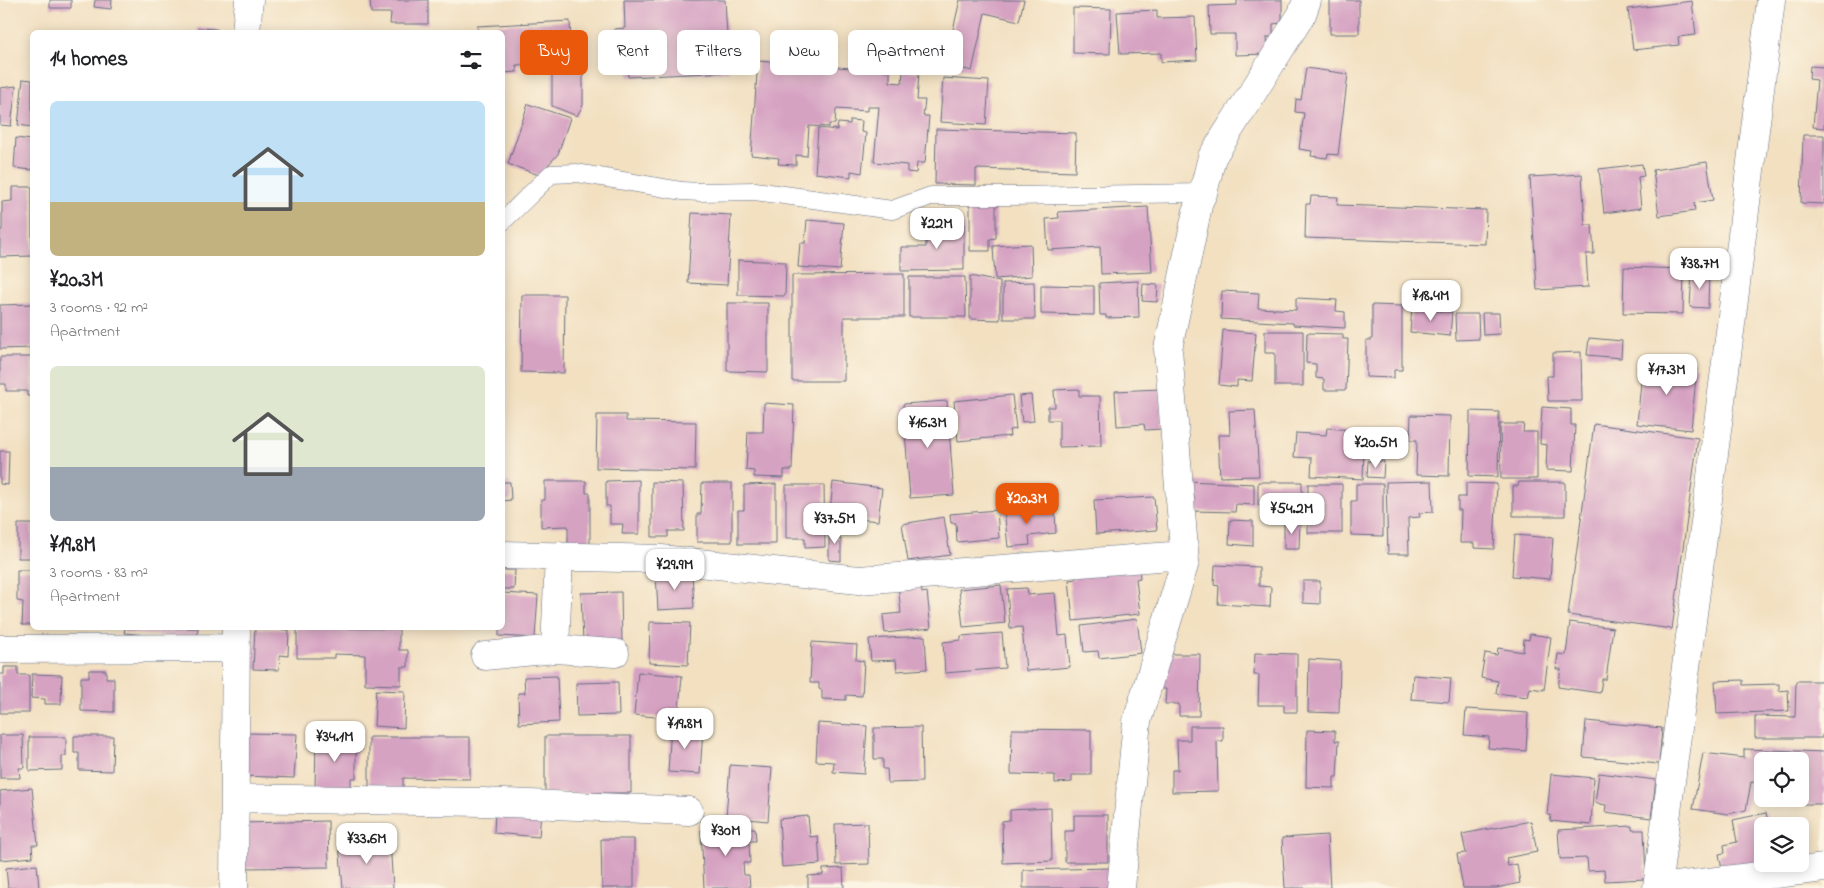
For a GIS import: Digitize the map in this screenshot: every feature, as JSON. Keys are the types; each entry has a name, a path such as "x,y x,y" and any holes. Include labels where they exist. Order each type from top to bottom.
{"street":[{"path":"246,30 249,0"},
{"path":"1121,888 1137,721 1184,562 1168,349 1198,201 1203,193 1212,158 1302,14 1307,0"},
{"path":"1770,0 1730,334 1658,888 1824,868"},
{"path":"505,555 661,559 859,580 1184,555"},
{"path":"555,649 558,556"},
{"path":"0,649 236,638 234,888"},
{"path":"485,656 555,649 615,653"},
{"path":"235,798 483,802 689,811"}],"lane":[{"path":"505,219 551,174 578,173 682,191 755,191 892,210 931,196 1203,193"}],"building":[{"path":"50,0 71,0 71,8 50,8"},
{"path":"95,0 112,0 111,9 94,7"},
{"path":"370,0 428,0 428,24 390,24 391,13 371,13"},
{"path":"624,0 725,0 727,30 677,30 677,75 628,77 628,75 667,75 667,30 614,30 625,28"},
{"path":"960,0 1024,0 1019,21 985,13 972,71 963,69 963,30 953,30"},
{"path":"1237,0 1282,0 1282,23 1273,24 1273,37 1267,37 1268,54 1235,55 1235,34 1210,34 1209,6 1237,5"},
{"path":"1330,0 1359,0 1359,34 1330,34"},
{"path":"1692,1 1696,35 1678,37 1679,45 1633,50 1628,9"},
{"path":"1073,8 1111,9 1110,54 1073,53"},
{"path":"1157,10 1157,18 1195,17 1197,60 1161,62 1161,53 1120,54 1117,12"},
{"path":"570,21 570,30 520,30 520,65 516,65 517,72 505,73 505,30 478,30 477,26"},
{"path":"198,28 217,29 217,30 198,30"},
{"path":"760,61 770,62 770,75 838,75 838,67 848,68 848,75 890,75 890,82 902,83 903,75 919,75 917,100 925,100 923,116 929,116 925,163 917,163 916,173 907,172 907,165 874,162 879,107 867,107 867,111 836,109 835,124 829,124 829,127 809,126 807,156 796,155 796,165 778,164 779,158 751,155 757,75 760,75"},
{"path":"1810,66 1824,67 1824,128 1813,127 1817,80 1809,79"},
{"path":"1306,68 1348,74 1338,155 1328,154 1327,158 1311,156 1312,151 1299,149 1304,113 1295,112 1296,99 1301,100"},
{"path":"552,75 583,75 583,105 577,116 552,106"},
{"path":"943,78 989,81 986,125 940,122"},
{"path":"23,79 30,80 30,127 18,125"},
{"path":"16,86 11,126 0,125 0,88"},
{"path":"528,104 570,118 558,154 539,175 508,164"},
{"path":"850,120 862,121 861,132 866,133 862,173 851,171 851,177 815,173 818,128 837,130 838,123 850,124"},
{"path":"936,129 1076,133 1075,172 976,169 976,185 935,184"},
{"path":"1803,135 1824,135 1824,204 1801,203"},
{"path":"16,138 30,140 30,170 14,168"},
{"path":"1707,162 1713,200 1694,203 1695,211 1659,216 1653,170"},
{"path":"1642,164 1644,176 1638,177 1641,208 1604,213 1599,169"},
{"path":"1582,174 1585,225 1592,225 1594,254 1586,254 1588,287 1537,290 1530,177"},
{"path":"12,187 30,187 30,256 0,257 2,202 12,201"},
{"path":"1311,196 1338,197 1337,205 1486,210 1485,244 1305,238 1306,204 1310,204"},
{"path":"970,203 996,203 996,238 990,239 990,251 970,251"},
{"path":"1148,207 1152,272 1101,274 1100,247 1048,250 1046,219 1059,218 1058,212"},
{"path":"692,213 731,215 727,285 688,283"},
{"path":"807,220 844,223 840,270 798,267 800,243 805,243"},
{"path":"926,223 964,223 964,270 901,271 901,247 926,247"},
{"path":"1031,244 1032,276 995,279 993,246"},
{"path":"738,260 786,262 785,296 738,295"},
{"path":"1624,267 1684,269 1683,314 1623,313"},
{"path":"1692,272 1709,273 1708,308 1690,307"},
{"path":"904,274 904,317 844,317 844,381 792,381 792,275"},
{"path":"970,276 1000,282 1000,320 970,319"},
{"path":"909,277 965,277 966,317 909,317"},
{"path":"1138,281 1139,317 1106,318 1106,315 1100,315 1099,283"},
{"path":"1034,282 1035,319 1003,319 1003,283"},
{"path":"1143,284 1158,285 1157,302 1142,301"},
{"path":"1041,285 1094,286 1094,315 1041,314"},
{"path":"1222,291 1259,293 1258,308 1296,310 1296,298 1337,300 1336,311 1345,312 1345,328 1221,319"},
{"path":"522,295 565,295 564,373 521,372"},
{"path":"727,303 768,303 768,372 727,371"},
{"path":"30,304 30,348 0,349 0,305"},
{"path":"1372,305 1402,306 1402,370 1394,370 1394,378 1366,377 1366,340 1372,340"},
{"path":"1412,308 1452,312 1450,336 1410,332"},
{"path":"1482,313 1499,313 1500,334 1483,335"},
{"path":"1455,314 1478,314 1479,339 1456,340"},
{"path":"1223,330 1256,333 1252,381 1237,380 1237,387 1219,385"},
{"path":"1265,331 1303,331 1303,386 1275,386 1275,353 1265,353"},
{"path":"1307,333 1343,334 1343,339 1348,339 1346,390 1324,390 1324,379 1316,378 1316,364 1306,363"},
{"path":"1589,338 1622,341 1621,358 1587,355"},
{"path":"1581,352 1582,401 1548,401 1547,376 1553,376 1553,353"},
{"path":"0,357 30,357 30,396 27,396 27,391 6,391 6,384 0,384"},
{"path":"1643,362 1697,367 1691,430 1637,424"},
{"path":"1079,389 1079,396 1100,396 1101,446 1059,447 1059,420 1048,420 1048,407 1055,407 1054,390"},
{"path":"1160,389 1162,429 1145,430 1144,424 1117,426 1115,391"},
{"path":"1012,395 1016,429 1009,430 1010,436 958,441 954,401"},
{"path":"1031,395 1034,421 1022,422 1019,396"},
{"path":"947,401 954,495 910,498 903,404"},
{"path":"764,403 794,405 792,470 784,470 784,478 754,477 754,471 746,470 748,432 763,432"},
{"path":"1542,407 1571,409 1571,425 1575,425 1573,471 1546,470 1547,445 1540,444"},
{"path":"1255,410 1259,476 1220,477 1218,435 1230,435 1229,411"},
{"path":"1470,411 1499,412 1498,477 1469,476"},
{"path":"597,415 626,415 626,421 696,422 695,470 596,468"},
{"path":"1411,415 1450,416 1449,476 1416,475 1417,440 1410,440"},
{"path":"1500,424 1524,424 1523,432 1537,432 1537,479 1501,479"},
{"path":"1594,424 1698,438 1672,629 1568,615"},
{"path":"1327,428 1352,430 1352,450 1364,451 1363,479 1311,476 1312,458 1294,457 1296,433 1326,435"},
{"path":"0,451 9,451 8,485 0,484"},
{"path":"1368,461 1384,461 1383,478 1367,477"},
{"path":"639,480 639,534 622,534 623,524 610,524 610,506 606,506 606,481"},
{"path":"545,481 586,481 586,493 590,493 590,547 568,548 568,526 541,527 541,500 545,500"},
{"path":"1187,481 1254,484 1254,505 1236,504 1235,512 1193,511 1194,495 1187,494"},
{"path":"1432,481 1433,512 1419,513 1420,517 1408,518 1409,554 1388,554 1386,482"},
{"path":"505,482 510,482 511,500 505,501"},
{"path":"652,482 683,483 684,531 668,531 668,537 652,537"},
{"path":"833,482 882,488 878,521 852,518 852,524 829,522"},
{"path":"1258,482 1302,482 1302,519 1265,519 1264,505 1258,505"},
{"path":"1519,482 1565,482 1565,516 1513,516 1513,486 1518,486"},
{"path":"702,483 732,483 732,542 697,542 697,514 701,514"},
{"path":"1466,483 1497,484 1494,549 1474,548 1474,543 1460,543 1461,510 1458,510 1458,497 1466,497"},
{"path":"776,484 776,544 738,544 738,510 744,510 744,485"},
{"path":"1308,484 1342,484 1342,533 1308,533"},
{"path":"1356,484 1383,484 1383,536 1351,535 1351,501 1356,501"},
{"path":"786,485 824,485 825,547 805,548 805,538 786,538"},
{"path":"1154,497 1157,530 1096,534 1094,500"},
{"path":"1034,506 1035,514 1055,512 1056,533 1029,536 1030,545 1008,547 1004,509"},
{"path":"997,510 999,538 957,542 956,523 951,523 950,514"},
{"path":"944,517 950,555 908,561 902,524"},
{"path":"1230,520 1253,521 1253,546 1229,544"},
{"path":"1284,521 1300,521 1299,549 1284,549"},
{"path":"18,524 30,524 30,558 18,558"},
{"path":"837,527 837,539 841,539 841,561 829,560 829,528"},
{"path":"1515,535 1553,538 1550,579 1512,576"},
{"path":"1215,565 1259,567 1259,586 1271,587 1270,607 1218,604 1219,586 1214,585"},
{"path":"1139,567 1140,578 1136,579 1140,614 1073,621 1069,580 1076,579 1075,574"},
{"path":"17,570 30,570 30,625 22,625 23,602 17,601"},
{"path":"505,570 515,570 514,589 505,589"},
{"path":"692,572 694,608 658,610 656,574"},
{"path":"921,581 922,593 927,592 931,628 885,633 883,615 901,613 898,584"},
{"path":"1303,581 1320,581 1320,604 1303,603"},
{"path":"1001,585 1005,623 963,627 959,589"},
{"path":"1027,588 1028,595 1055,593 1059,636 1067,635 1070,667 1026,671 1022,627 1010,628 1007,589"},
{"path":"621,592 622,643 583,644 581,593"},
{"path":"505,593 538,595 535,638 499,636 499,630 505,630"},
{"path":"1137,619 1141,653 1099,658 1098,651 1084,652 1081,626"},
{"path":"650,622 690,623 688,665 649,663"},
{"path":"1570,622 1613,628 1606,679 1602,679 1600,693 1558,687 1561,669 1556,669 1558,654 1566,655"},
{"path":"125,630 198,630 197,639 124,633"},
{"path":"255,630 289,630 288,656 280,655 279,670 253,669"},
{"path":"297,630 399,630 399,650 408,650 408,667 401,667 401,685 365,684 365,655 334,654 334,658 297,658"},
{"path":"1002,633 1005,668 945,673 943,642 961,640 961,636"},
{"path":"1530,634 1551,637 1544,690 1530,688 1528,697 1496,693 1498,681 1481,678 1485,653 1497,655 1498,648 1523,652 1524,639 1529,640"},
{"path":"925,636 927,669 897,671 896,660 871,661 869,639"},
{"path":"812,642 857,645 856,660 864,661 862,696 846,695 846,700 822,699 822,690 819,689 819,683 810,683"},
{"path":"1255,653 1297,654 1297,712 1284,712 1284,705 1258,705 1259,675 1254,675"},
{"path":"1162,654 1200,654 1199,716 1179,716 1179,704 1165,704 1166,689 1157,689"},
{"path":"1309,659 1340,661 1339,713 1308,712"},
{"path":"4,667 18,667 18,675 29,675 29,713 0,713 0,674 4,674"},
{"path":"89,670 106,670 106,678 114,678 114,712 81,711 81,677 89,677"},
{"path":"638,672 682,676 678,719 634,715"},
{"path":"32,674 62,675 61,704 45,704 45,699 31,698"},
{"path":"1413,675 1451,678 1449,702 1411,699"},
{"path":"557,676 559,722 519,724 518,693 525,693 524,677"},
{"path":"1743,680 1743,685 1779,684 1779,691 1788,690 1789,711 1717,714 1715,681"},
{"path":"1796,681 1824,681 1824,735 1822,735 1822,738 1755,738 1755,716 1795,717"},
{"path":"618,682 619,715 577,716 576,683"},
{"path":"376,690 405,691 404,728 374,726"},
{"path":"1466,709 1528,713 1526,751 1488,748 1489,737 1464,735"},
{"path":"1586,721 1662,728 1659,764 1583,757"},
{"path":"818,723 867,726 864,774 833,772 834,762 816,761"},
{"path":"671,726 703,729 700,774 668,772"},
{"path":"1190,726 1223,726 1223,741 1217,741 1218,791 1172,792 1172,770 1178,770 1177,740 1190,740"},
{"path":"921,727 922,782 888,783 887,769 883,769 883,759 874,759 874,728"},
{"path":"1012,729 1091,730 1091,775 1072,775 1072,782 1055,783 1055,775 1011,774"},
{"path":"1307,730 1335,731 1335,741 1339,741 1337,777 1334,777 1334,788 1306,787"},
{"path":"246,733 297,734 294,778 244,776"},
{"path":"0,735 23,735 24,768 19,768 20,778 0,778"},
{"path":"74,736 113,736 112,771 79,770 79,753 74,753"},
{"path":"545,736 631,736 631,793 545,793"},
{"path":"29,737 66,737 66,756 62,756 62,770 29,771"},
{"path":"316,737 356,738 356,778 351,778 351,789 315,791"},
{"path":"369,737 470,737 470,779 403,778 403,796 369,796"},
{"path":"1744,749 1824,752 1824,804 1809,804 1809,752 1754,752 1754,782 1751,782 1746,810 1728,814 1693,809 1703,753 1744,758"},
{"path":"730,765 772,768 768,821 726,817"},
{"path":"1599,773 1656,780 1651,818 1605,812 1606,805 1595,803"},
{"path":"1551,774 1594,778 1591,825 1550,821 1551,815 1547,815"},
{"path":"32,788 38,845 32,845 33,857 0,860 0,791"},
{"path":"1051,808 1052,861 1003,863 1002,821 1010,820 1010,810"},
{"path":"495,809 541,812 539,837 494,833"},
{"path":"1766,813 1767,817 1754,817 1754,863 1722,869 1719,854 1725,853 1724,845 1737,842 1733,820"},
{"path":"1074,815 1108,815 1108,862 1065,862 1065,831 1074,831"},
{"path":"808,816 810,837 818,836 820,864 782,867 779,819"},
{"path":"328,821 329,867 244,868 243,823"},
{"path":"1531,821 1537,852 1506,858 1508,866 1517,864 1520,883 1496,888 1463,888 1457,854 1466,853 1462,834"},
{"path":"868,823 869,864 836,865 835,824"},
{"path":"1632,826 1632,830 1644,830 1646,879 1605,881 1604,870 1588,871 1587,858 1560,859 1558,830"},
{"path":"755,828 756,841 749,841 750,863 743,863 744,875 749,875 750,888 704,888 701,830"},
{"path":"1327,835 1330,888 1285,888 1282,838"},
{"path":"601,839 634,839 634,888 602,888"},
{"path":"390,841 393,888 343,888 339,844"},
{"path":"37,865 39,888 8,888 6,868"},
{"path":"843,868 844,888 808,888 808,876 823,875 823,869"},
{"path":"1109,868 1109,888 1023,888 1023,870"}]}
